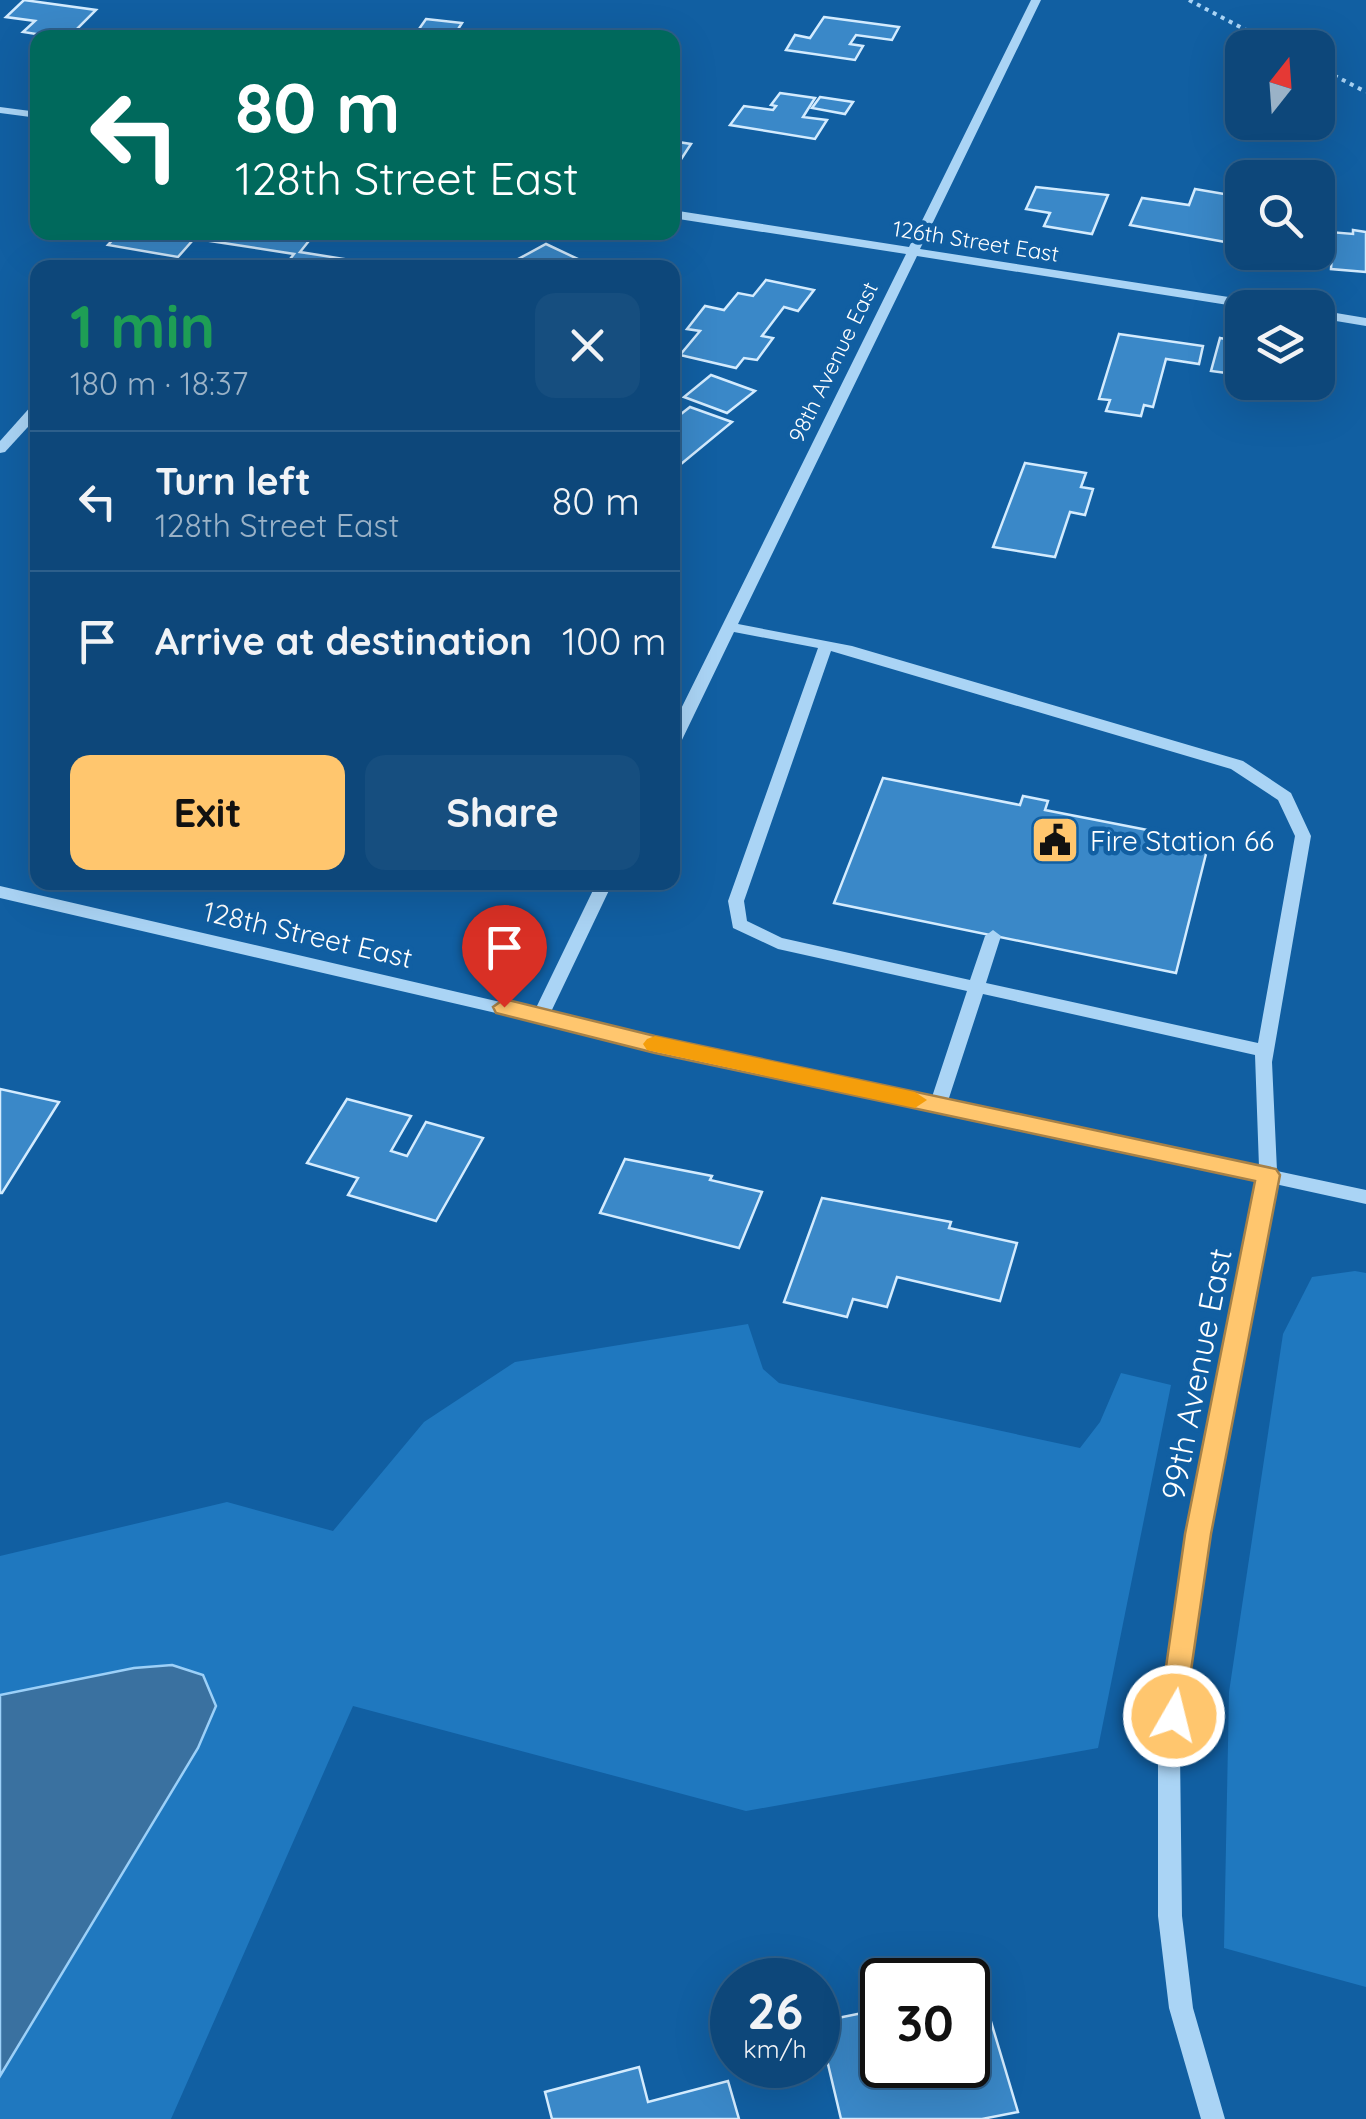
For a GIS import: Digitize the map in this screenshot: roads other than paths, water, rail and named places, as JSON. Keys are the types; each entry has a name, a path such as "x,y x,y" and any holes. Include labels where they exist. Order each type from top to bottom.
{"street":[{"name":"98th Avenue East","path":"680,728 1036,0"},
{"path":"0,110 30,115"},
{"name":"126th Street East","path":"680,215 1225,300"},
{"path":"1335,317 1366,322"},
{"path":"0,448 30,416"},
{"name":"99th Avenue East","path":"729,628 826,645 1238,765 1285,797 1303,836 1264,1051 1268,1175 1198,1534 1168,1752 1172,1934 1182,2008 1213,2119"},
{"path":"826,645 736,900 740,924 778,943 1264,1051"},
{"path":"540,1016 601,890"},
{"name":"128th Street East","path":"0,892 655,1044 1366,1197"},
{"path":"938,1105 993,936"}],"place":[{"name":"Fire Station 66","path":"1055,840"}]}
